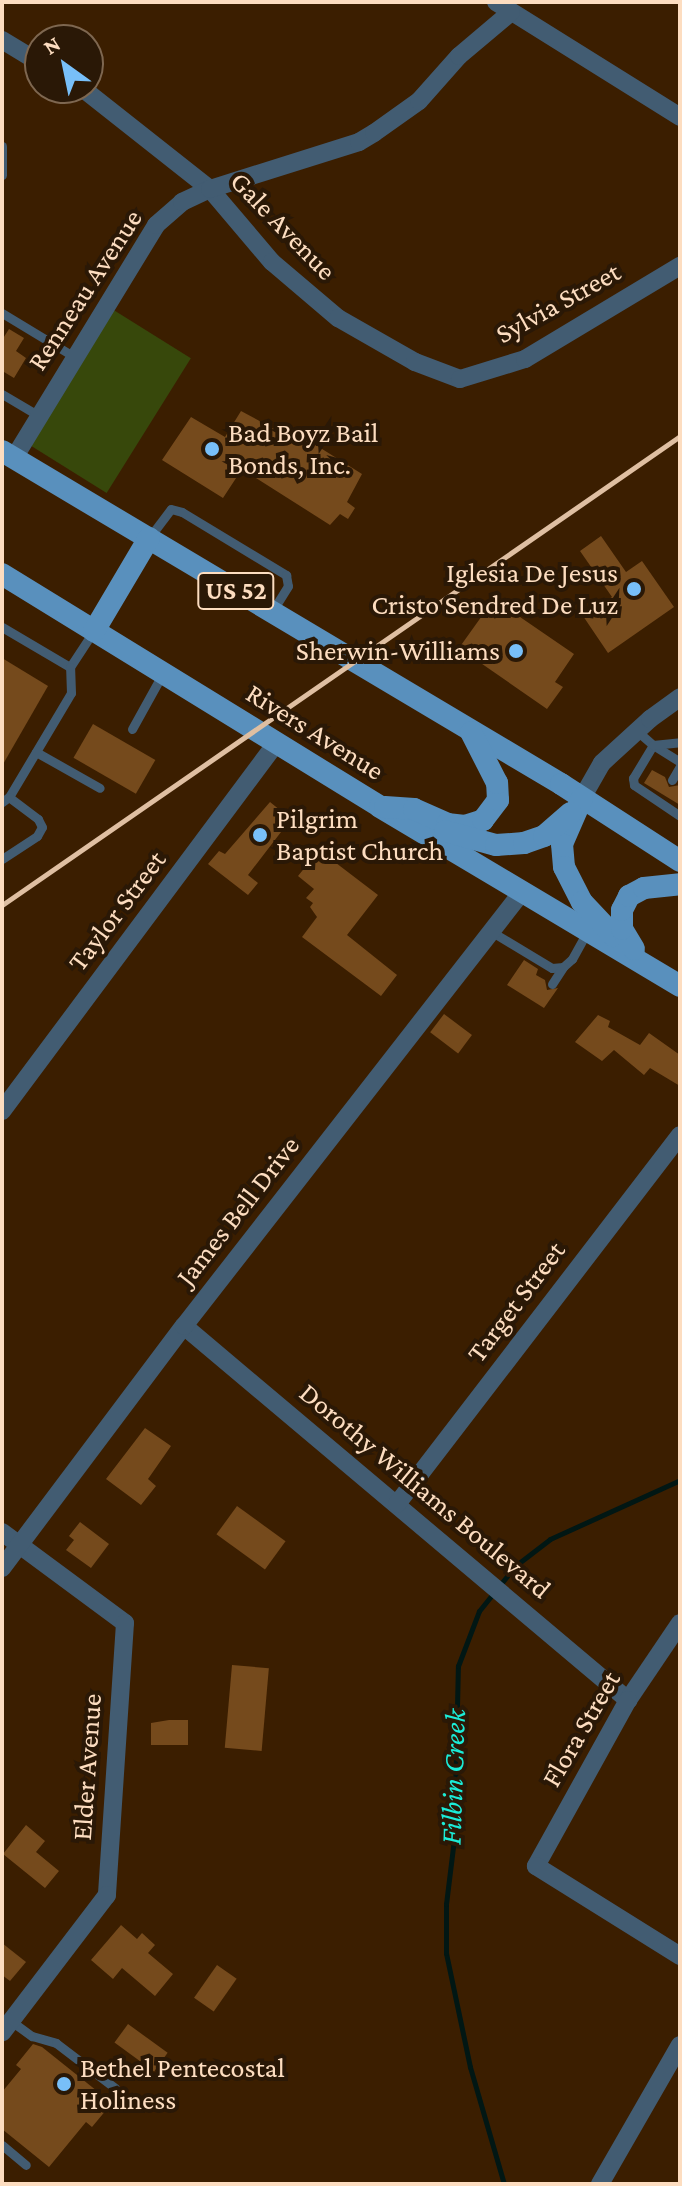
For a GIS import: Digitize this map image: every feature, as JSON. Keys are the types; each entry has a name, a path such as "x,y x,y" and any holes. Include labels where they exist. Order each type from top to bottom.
{"main road":[{"name":"US 52","path":"8,454 470,730 680,861"},
{"path":"94,631 149,538"},
{"name":"Rivers Avenue","path":"4,579 680,986"},
{"path":"380,807 414,809 447,824 465,826 483,820 498,800 497,783 470,730"},
{"path":"420,831 442,830 496,845 524,843 560,825 582,798"},
{"path":"582,798 562,844 564,867 582,902 641,962"},
{"path":"641,962 622,929 622,910 629,896 644,888 680,884"}],"street":[{"path":"504,7 680,117"},
{"name":"Renneau Avenue","path":"8,454 39,416 156,225 182,202 210,189 359,142 374,133 419,101 504,7"},
{"path":"2,40 24,53"},
{"name":"Gale Avenue","path":"102,104 210,189 272,262 338,318 415,362 460,379"},
{"name":"Sylvia Street","path":"460,379 525,359 680,266"},
{"path":"582,798 602,763 680,697"},
{"name":"Taylor Street","path":"2,1111 276,744"},
{"name":"James Bell Drive","path":"2,1568 184,1326 522,892"},
{"name":"Target Street","path":"397,1504 680,1135"},
{"name":"Dorothy Williams Boulevard","path":"184,1326 480,1572 628,1700"},
{"name":"Elder Avenue","path":"2,1532 125,1623 107,1895 6,2027"},
{"name":"Flora Street","path":"680,1623 628,1700 536,1866 680,1956"},
{"path":"600,2184 680,2045"}],"lane":[{"path":"2,146 3,176"},
{"path":"2,313 73,356"},
{"path":"2,394 39,416"},
{"path":"149,538 171,509 195,520 286,575 288,586 272,612"},
{"path":"2,627 70,667"},
{"path":"2,859 37,836 42,827 38,819 6,800 71,693 70,667 94,631"},
{"path":"132,729 163,673"},
{"path":"637,731 680,764 672,780"},
{"path":"653,745 680,742"},
{"path":"653,745 633,778 638,790 660,798 680,815"},
{"path":"36,752 100,788"},
{"path":"552,984 572,959 588,930"},
{"path":"492,932 541,965 563,967"},
{"path":"6,2027 56,2043 115,2088"},
{"path":"2,2145 26,2165"}],"green space":[{"path":"112,309 191,358 107,493 28,444"}],"building":[{"path":"9,329 24,338 16,351 26,358 14,378 4,372 2,376 2,340"},
{"path":"241,411 291,438 295,432 362,474 347,502 355,508 348,519 340,514 330,525 242,469 223,498 162,460 191,417 225,437"},
{"name":"Iglesia De Jesus Cristo Sendred De Luz","path":"601,536 626,572 642,561 674,607 608,653 583,616 612,597 580,551"},
{"name":"Sherwin-Williams","path":"494,599 574,654 555,682 563,687 547,709 459,648"},
{"path":"2,658 48,686 2,766"},
{"path":"93,724 155,760 136,794 74,758"},
{"path":"652,770 665,777 669,787 680,785 680,805 644,783"},
{"name":"Pilgrim Baptist Church","path":"270,802 291,819 248,875 258,883 248,895 208,864 219,851 225,854"},
{"path":"319,850 378,895 347,935 397,975 381,996 302,937 317,917 310,907 313,903 306,898 314,889 298,876"},
{"path":"524,960 538,969 536,975 545,980 547,990 558,988 544,1008 507,985"},
{"path":"444,1014 472,1035 458,1053 430,1032"},
{"path":"598,1015 610,1021 608,1027 640,1045 649,1033 680,1055 680,1086 650,1068 644,1075 614,1050 602,1061 575,1042"},
{"path":"145,1428 171,1446 148,1479 156,1486 141,1505 106,1479"},
{"path":"237,1506 286,1541 265,1570 216,1534"},
{"path":"80,1522 109,1544 91,1568 66,1550 74,1540 69,1536"},
{"path":"232,1665 269,1668 262,1751 225,1748"},
{"path":"188,1720 188,1745 151,1745 151,1723"},
{"path":"26,1825 45,1841 36,1852 59,1871 45,1888 3,1854"},
{"path":"121,1925 137,1939 142,1933 155,1945 148,1953 173,1974 155,1996 122,1968 113,1979 91,1960"},
{"path":"2,1943 26,1962 10,1981 2,1975"},
{"path":"217,1965 237,1979 214,2012 194,1998"},
{"path":"128,2024 168,2053 154,2071 114,2043"},
{"path":"33,2044 42,2047 112,2103 92,2127 86,2122 49,2167 2,2129 2,2092 21,2069 16,2065"}],"waterway":[{"name":"Filbin Creek","path":"504,2184 470,2067 446,1953 446,1904 454,1839 458,1666 479,1611 515,1566 550,1539 680,1480"}],"railway":[{"path":"2,905 680,436"}],"place":[{"name":"Bad Boyz Bail Bonds, Inc.","path":"212,449"},
{"name":"Iglesia De Jesus Cristo Sendred De Luz","path":"634,589"},
{"name":"Sherwin-Williams","path":"516,651"},
{"name":"Pilgrim Baptist Church","path":"260,835"},
{"name":"Bethel Pentecostal Holiness","path":"64,2084"}]}
